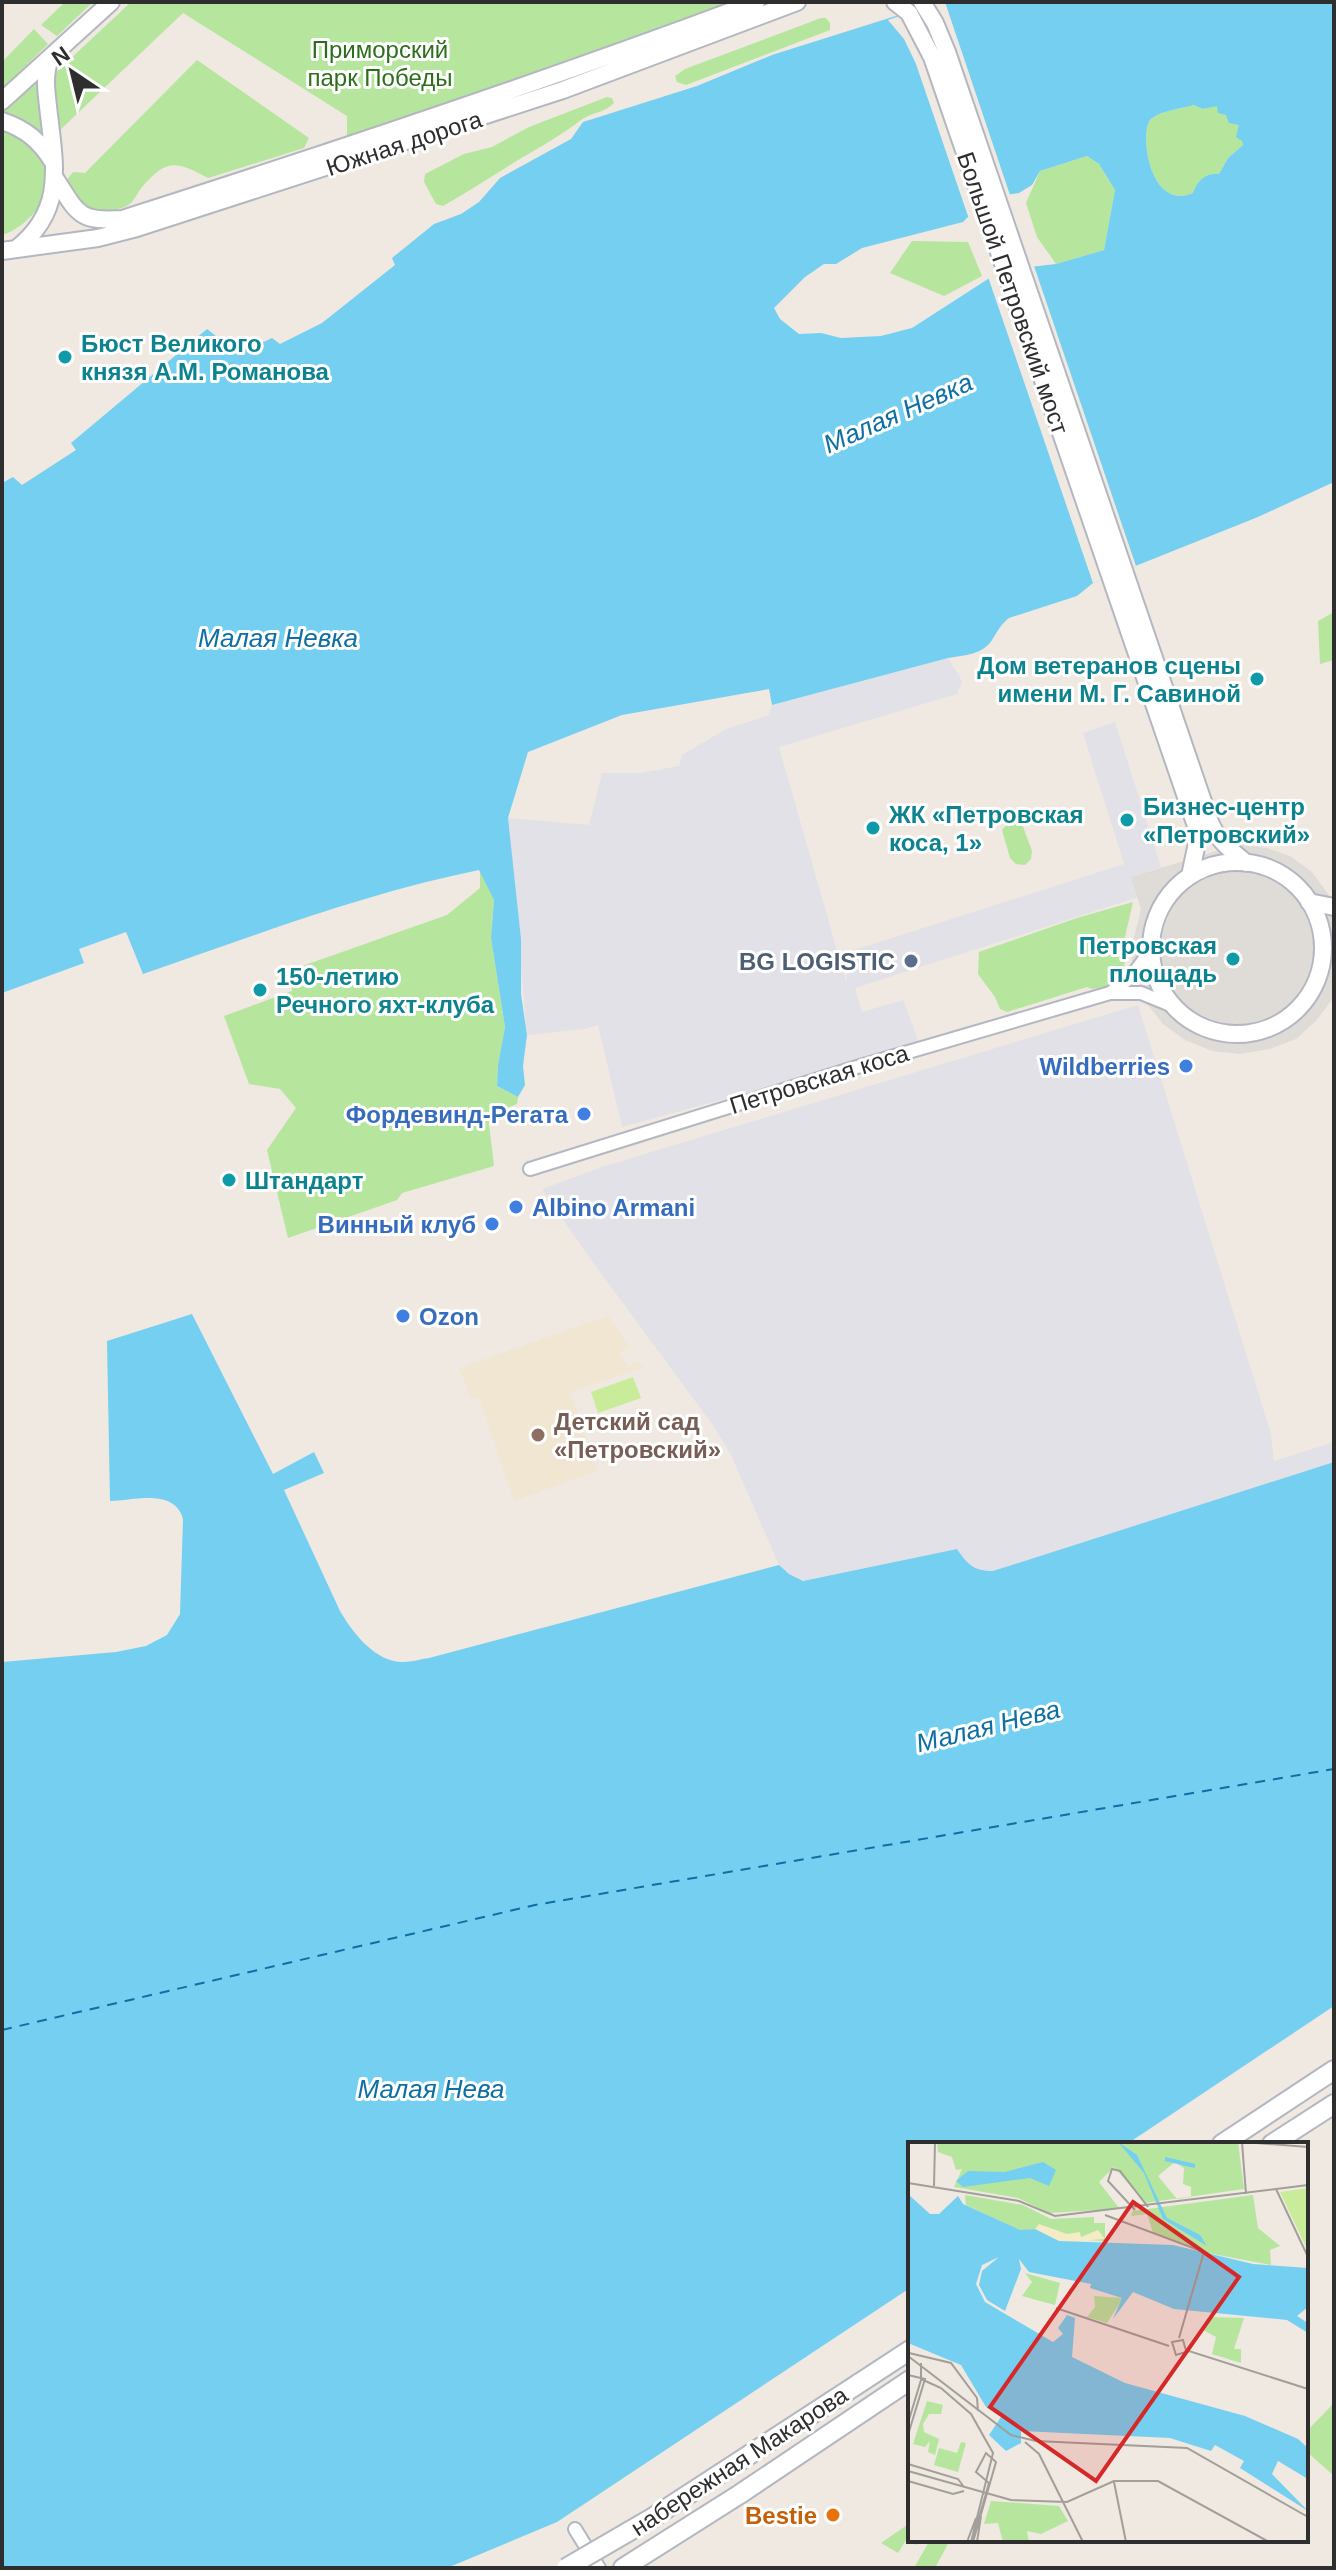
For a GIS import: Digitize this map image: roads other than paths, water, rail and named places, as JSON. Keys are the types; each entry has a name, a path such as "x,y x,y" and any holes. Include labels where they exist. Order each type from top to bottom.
{"main road":[{"path":"1225,2142 1334,2070"},
{"path":"1275,2142 1334,2104"},
{"name":"набережная Макарова","path":"566,2568 652,2518 908,2351"},
{"name":"набережная Макарова","path":"623,2568 908,2381"}],"street":[{"path":"2,101 111,2"},
{"name":"Южная дорога","path":"55,171 71,203 87,216 94,221 122,219 544,81 756,2"},
{"name":"Южная дорога","path":"9,250 98,238 311,174 563,90 797,2"},
{"path":"895,2 919,7"},
{"name":"Большой Петровский мост","path":"919,7 932,57 1116,574"},
{"path":"9,250 31,237 49,208 55,171 45,78 50,58"},
{"path":"2,121 22,128 36,139 55,171"},
{"path":"1116,574 1215,833 1246,863"},
{"path":"1116,574 1196,826 1198,838 1190,876"},
{"path":"1246,863 1282,875 1309,902 1319,923 1323,945 1320,971 1309,995 1292,1015 1269,1028 1243,1034 1217,1032 1193,1022 1173,1006 1157,981 1151,950 1154,924 1174,890 1190,876 1217,865 1246,863"},
{"path":"1309,902 1334,907"},
{"path":"1323,945 1334,930"},
{"name":"Петровская коса","path":"1110,993 1131,977 1151,950"},
{"name":"Петровская коса","path":"530,1169 811,1081 1110,993 1141,993 1173,1006"},
{"path":"575,2529 599,2568"}],"water":[{"name":"Малая Невка","path":"940,2 1334,2 1334,482 1258,517 1093,583 1077,596 1009,618 988,645 973,654 772,705 769,689 622,715 528,752 508,818 521,939 521,994 527,1035 523,1066 525,1085 518,1097 497,1086 505,1027 491,938 494,900 479,870 352,903 143,974 126,932 79,949 84,963 2,993 2,483 13,477 22,485 76,450 71,443 207,329 237,349 251,348 272,338 280,344 322,323 395,265 392,258 434,224 461,214 479,202 500,178 571,139 583,122 697,86 772,55","holes":["1194,105 1203,109 1217,106 1218,113 1226,115 1229,123 1239,125 1236,137 1243,145 1228,158 1219,174 1203,178 1193,193 1178,196 1166,191 1157,181 1147,152 1146,137 1151,119","1087,156 1099,164 1115,190 1104,250 1056,264 1002,270 912,328 881,336 841,338 821,333 799,334 780,319 774,308 805,277 824,264 836,264 862,248 963,222 988,197 1019,193 1032,185 1040,171"]},
{"name":"Малая Нева","path":"192,1314 273,1474 314,1452 324,1473 284,1490 345,1620 374,1652 393,1661 429,1658 779,1565 803,1581 957,1549 972,1566 993,1571 1334,1462 1334,2006 1130,2142 908,2142 908,2289 557,2522 447,2568 2,2568 2,1662 116,1652 146,1646 167,1635 180,1614 183,1519 179,1509 163,1499 110,1501 107,1341"}],"place":[{"name":"Бюст Великого князя А.М. Романова","path":"65,357"},
{"name":"Дом ветеранов сцены имени М. Г. Савиной","path":"1257,679"},
{"name":"Бизнес-центр «Петровский»","path":"1127,820"},
{"name":"ЖК «Петровская коса, 1»","path":"873,828"},
{"name":"Петровская площадь","path":"1233,959"},
{"name":"BG LOGISTIC","path":"911,961"},
{"name":"150-летию Речного яхт-клуба","path":"260,990"},
{"name":"Wildberries","path":"1186,1066"},
{"name":"Фордевинд-Регата","path":"584,1114"},
{"name":"Штандарт","path":"229,1180"},
{"name":"Albino Armani","path":"516,1207"},
{"name":"Винный клуб","path":"492,1224"},
{"name":"Ozon","path":"403,1316"},
{"name":"Детский сад «Петровский»","path":"538,1435"},
{"name":"Bestie","path":"833,2515"}],"park label":[{"name":"Приморский парк Победы","path":"380,63"}]}
